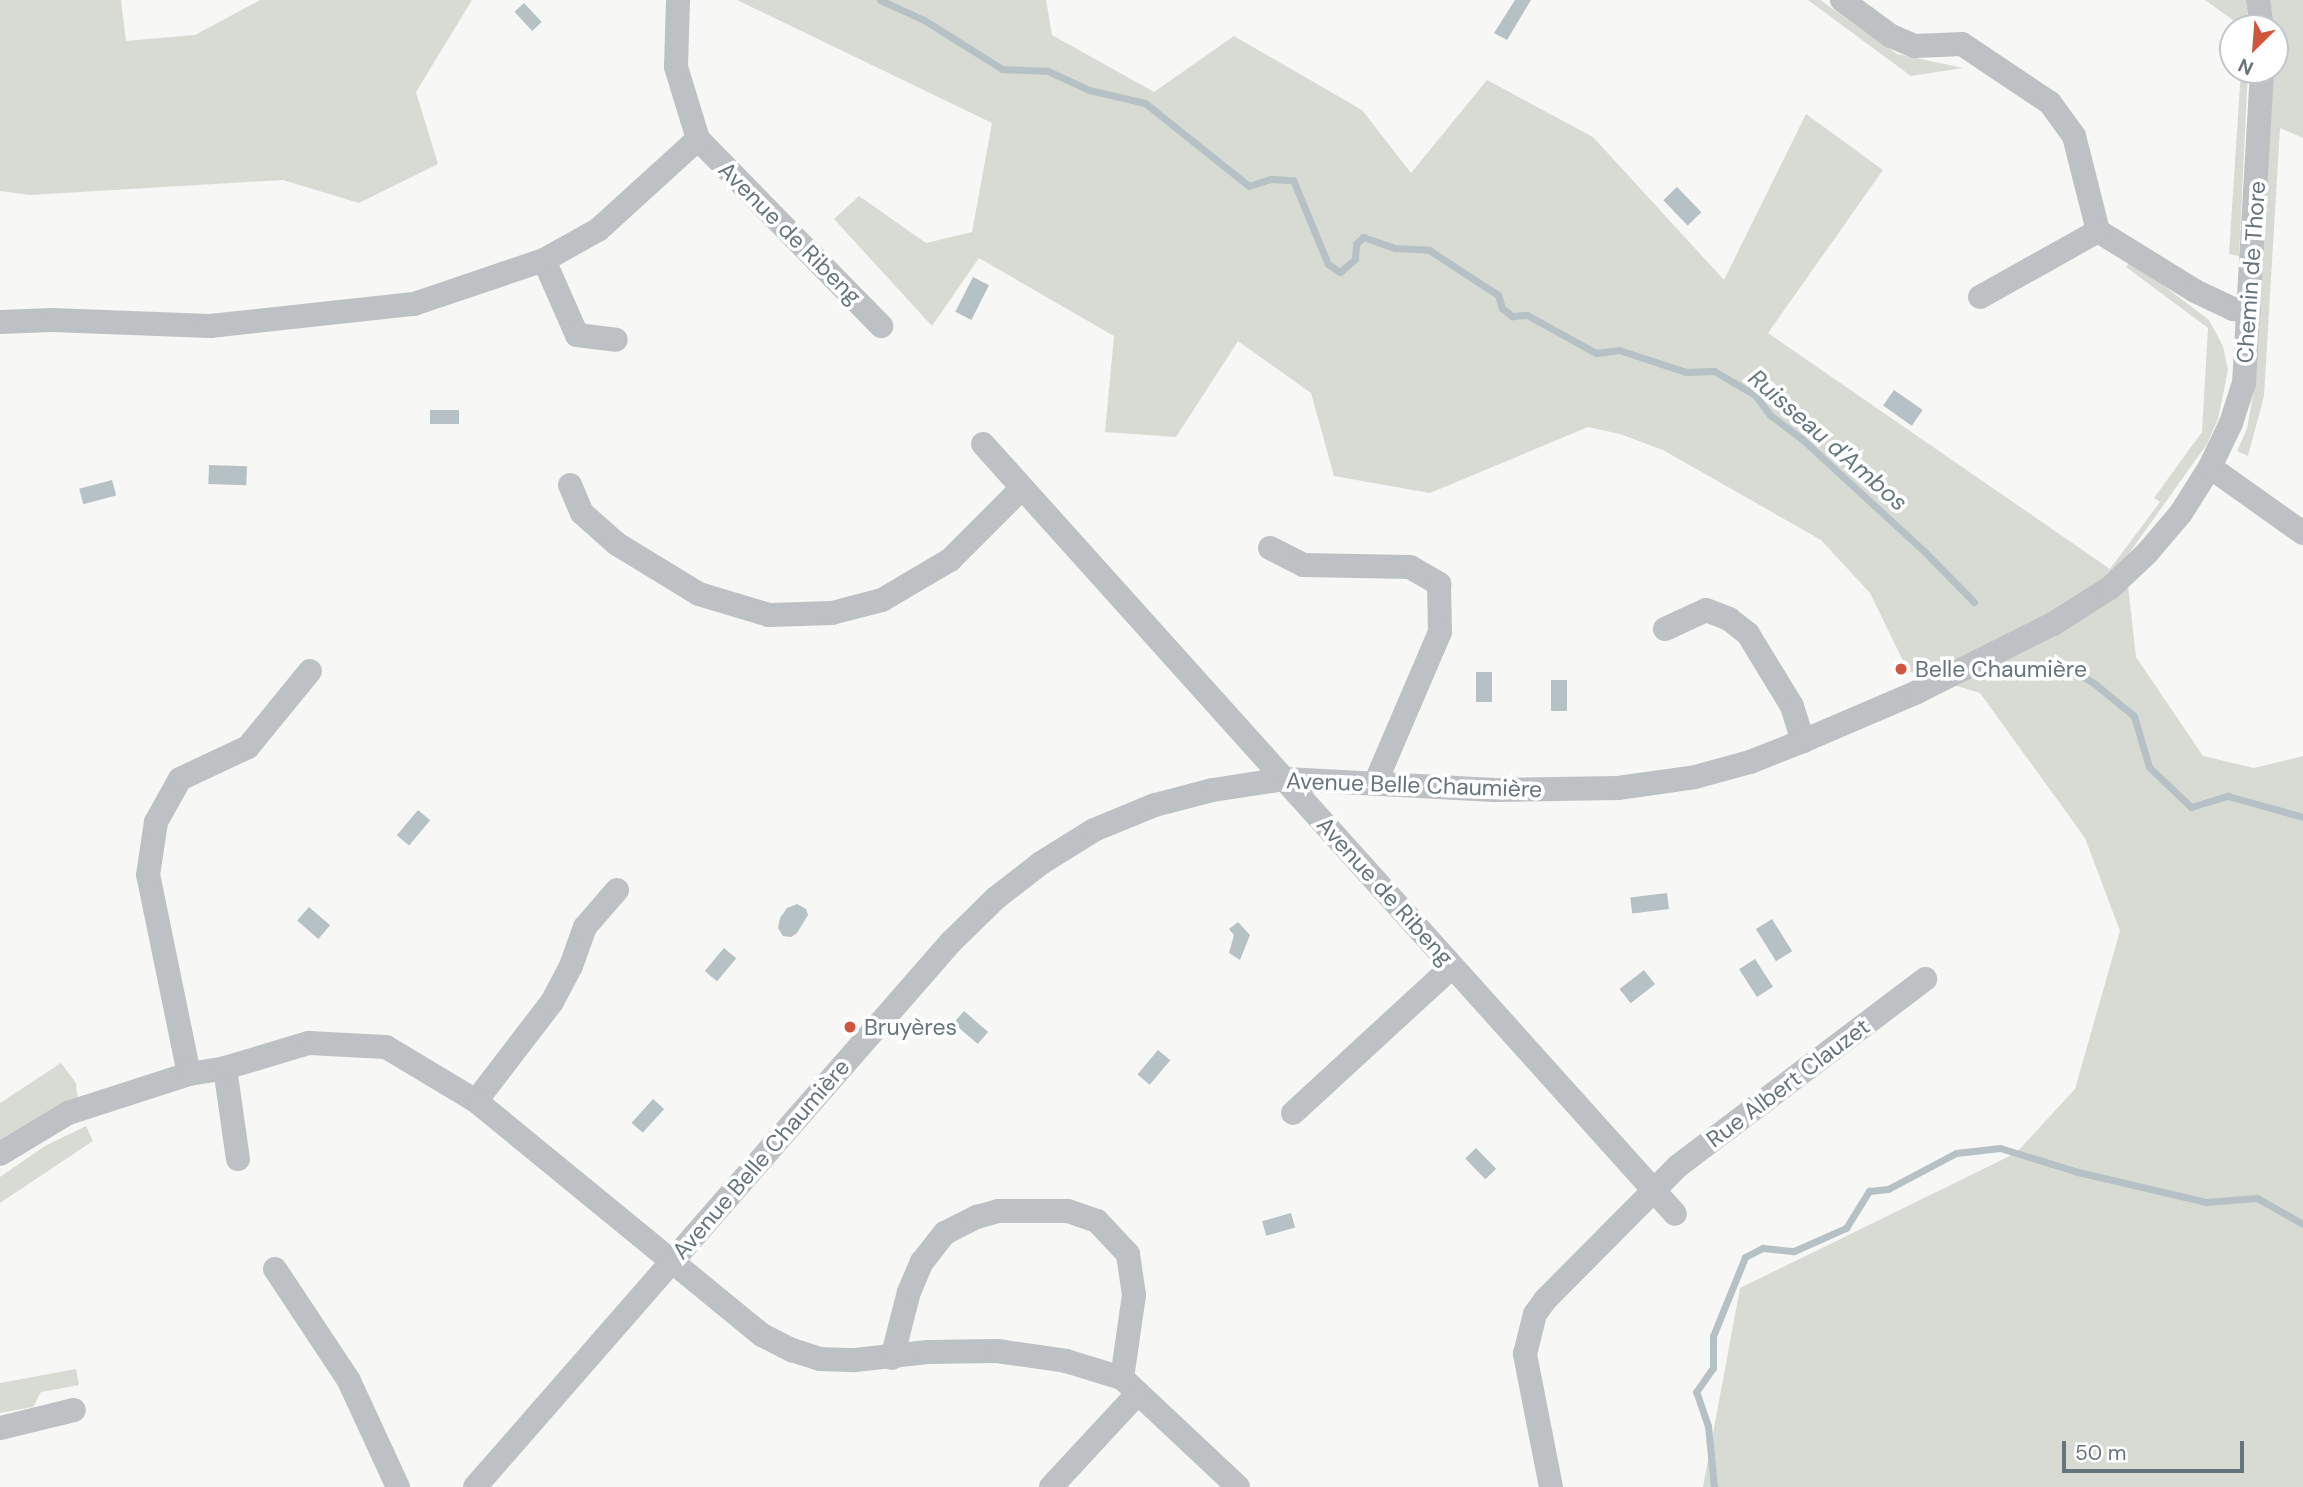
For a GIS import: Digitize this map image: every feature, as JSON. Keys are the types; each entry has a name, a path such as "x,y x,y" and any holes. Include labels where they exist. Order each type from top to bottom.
{"street":[{"path":"0,322 52,320 210,326 414,304 544,260 598,230 698,139 676,67 678,0"},
{"path":"1842,0 1891,36 1915,46 1962,44 2049,103 2074,136 2098,231 2195,290 2232,309 2249,311"},
{"name":"Chemin de Thore","path":"2210,467 2231,423 2244,383 2261,84"},
{"name":"Avenue de Ribeng","path":"698,139 881,326"},
{"path":"1980,297 2098,231"},
{"path":"544,260 578,335 616,340"},
{"name":"Avenue de Ribeng","path":"983,444 1675,1214"},
{"path":"2210,467 2303,533"},
{"name":"Avenue Belle Chaumière","path":"475,1487 950,942 996,898 1041,863 1094,830 1155,805 1213,790 1285,779 1495,790 1618,788 1695,777 1804,741 1915,693 2041,630 2110,588 2147,553 2181,513 2210,467"},
{"path":"570,485 582,513 617,544 699,594 769,615 832,613 882,600 950,561 1021,489"},
{"path":"1270,548 1303,565 1410,567 1439,584 1440,632 1376,782"},
{"path":"1665,629 1706,610 1728,619 1748,634 1792,706 1804,741"},
{"path":"189,1074 148,875 156,822 180,779 248,747 310,671"},
{"path":"476,1101 552,1002 571,966 585,927 617,890"},
{"path":"1293,1113 1452,967"},
{"name":"Rue Albert Clauzet","path":"1551,1487 1524,1354 1535,1314 1545,1300 1678,1166 1925,979"},
{"path":"0,1154 68,1113 189,1074 225,1068 309,1043 386,1047 476,1101 762,1335 792,1350 820,1359 892,1358 928,1352 997,1351 1066,1360 1130,1385 1238,1487"},
{"path":"225,1068 238,1159"},
{"path":"892,1358 909,1292 922,1262 945,1233 977,1217 998,1211 1068,1211 1097,1221 1128,1254 1134,1295 1130,1385 1051,1487"},
{"path":"275,1269 349,1381 398,1487"},
{"path":"0,1428 74,1410"}],"shaded area":[{"path":"0,0 121,0 126,41 195,35 260,0 472,0 416,92 438,164 359,203 283,180 30,195 0,191"},
{"path":"737,0 1046,0 1052,35 1154,92 1234,36 1362,110 1411,173 1487,80 1593,137 1724,280 1806,114 1883,170 1768,333 2110,569 2160,502 2154,498 2202,432 2208,328 2126,267 2131,261 2209,320 2223,346 2228,370 2218,419 2207,444 2125,559 2136,657 2203,756 2254,768 2303,756 2303,1487 1703,1487 1740,1288 2016,1153 2075,1089 2120,931 2085,838 1980,693 1908,671 1870,593 1821,540 1663,450 1620,434 1588,427 1430,493 1334,476 1311,393 1238,341 1176,437 1105,432 1114,336 979,258 932,326 834,219 859,196 926,243 972,232 992,123"},
{"path":"1515,0 1531,0 1507,40 1494,33"},
{"path":"1808,0 1820,0 1897,54 1963,68 1911,76"},
{"path":"2205,0 2246,0 2248,14 2224,14"},
{"path":"2268,0 2303,0 2303,138 2280,128 2264,396 2248,456 2237,451 2247,429 2253,395 2266,84 2289,84 2289,14 2268,14"},
{"path":"524,3 542,22 532,31 514,12"},
{"path":"2240,84 2247,84 2239,256 2229,254"},
{"path":"1677,187 1701,212 1688,225 1663,200"},
{"path":"973,277 989,285 971,320 955,312"},
{"path":"1894,390 1923,410 1912,426 1883,406"},
{"path":"430,410 459,410 459,424 430,424"},
{"path":"209,465 247,466 246,485 208,484"},
{"path":"112,480 116,495 83,504 79,489"},
{"path":"1476,672 1492,672 1492,702 1476,702"},
{"path":"1551,680 1567,680 1567,711 1551,711"},
{"path":"418,810 430,820 409,846 397,835"},
{"path":"1667,893 1669,909 1632,913 1630,898"},
{"path":"797,904 806,909 808,915 797,933 791,937 783,936 778,928 780,918 787,908"},
{"path":"309,907 330,925 318,939 297,921"},
{"path":"1772,919 1792,951 1776,961 1756,929"},
{"path":"1238,922 1250,935 1240,960 1229,953 1234,935 1229,929"},
{"path":"724,948 736,958 717,981 705,971"},
{"path":"1755,959 1773,987 1757,997 1739,969"},
{"path":"1644,970 1655,984 1631,1003 1620,989"},
{"path":"964,1011 988,1032 978,1044 954,1023"},
{"path":"1158,1050 1170,1060 1150,1085 1137,1075"},
{"path":"61,1063 76,1083 78,1100 0,1142 0,1103"},
{"path":"653,1099 664,1109 643,1133 632,1123"},
{"path":"86,1126 93,1141 0,1203 0,1177 45,1146"},
{"path":"1476,1148 1496,1169 1485,1179 1465,1158"},
{"path":"1291,1213 1295,1227 1266,1236 1262,1221"},
{"path":"76,1369 79,1385 41,1392 33,1407 0,1413 0,1383"}],"waterway":[{"name":"Ruisseau d'Ambos","path":"880,0 924,20 1002,69 1048,71 1089,90 1145,103 1249,186 1271,179 1293,180 1328,264 1340,272 1355,259 1356,244 1363,237 1395,248 1429,250 1498,295 1502,308 1512,316 1527,315 1596,353 1619,350 1686,372 1714,371 1755,395 1770,415 1802,439 1925,552 1974,602"},
{"name":"Ruisseau d'Ambos","path":"2068,667 2095,684 2134,716 2149,767 2191,807 2228,796 2303,817"},
{"path":"1714,1487 1708,1426 1696,1392 1713,1368 1713,1336 1745,1257 1763,1248 1794,1251 1846,1228 1869,1191 1888,1189 1956,1153 2000,1148 2078,1172 2206,1202 2257,1198 2303,1224"}],"place":[{"name":"Belle Chaumière","path":"1901,669"},
{"name":"Bruyères","path":"850,1027"}]}
